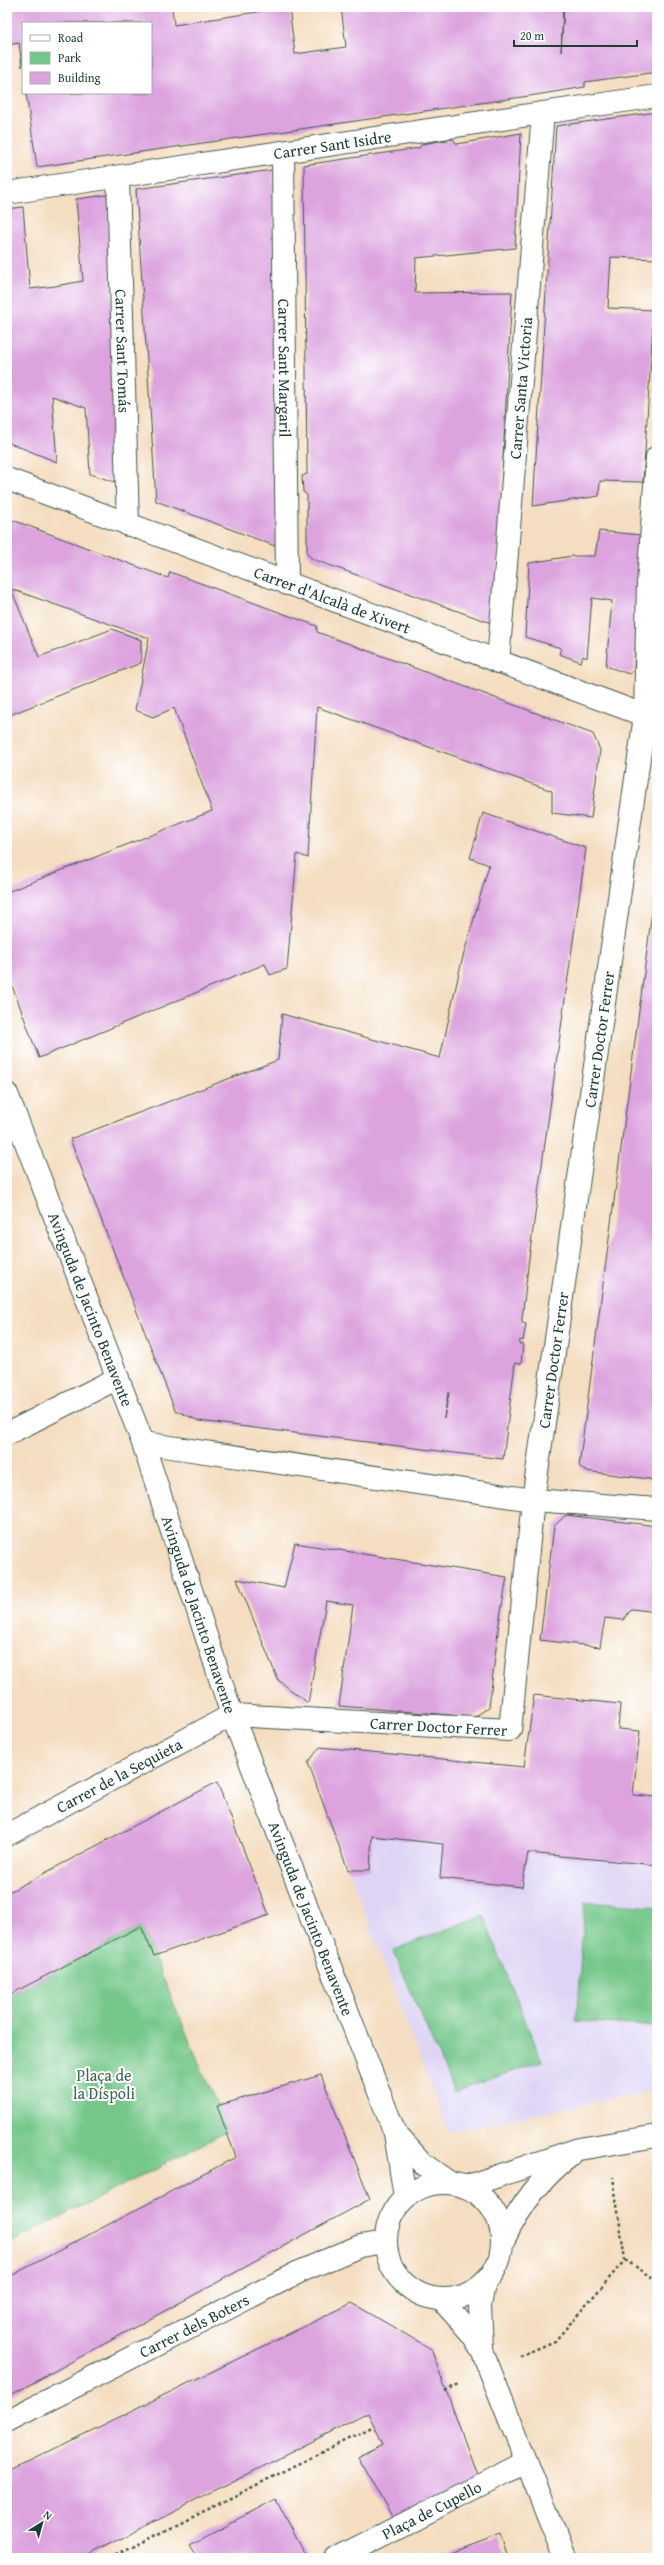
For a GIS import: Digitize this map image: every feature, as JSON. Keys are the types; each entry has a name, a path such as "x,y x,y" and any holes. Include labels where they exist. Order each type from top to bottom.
{"street":[{"name":"Carrer Sant Isidre","path":"7,193 657,96"},
{"name":"Carrer Santa Victoria","path":"498,662 543,114"},
{"name":"Carrer Sant Margaril","path":"283,152 287,584"},
{"name":"Carrer Sant Tomás","path":"118,177 128,525"},
{"name":"Carrer Doctor Ferrer","path":"232,1715 510,1730 533,1500 651,718 657,457"},
{"name":"Carrer d'Alcalà de Xivert","path":"7,479 651,718"},
{"name":"Avinguda de Jacinto Benavente","path":"7,1094 143,1443 232,1715 395,2133 405,2197"},
{"path":"7,1434 118,1378"},
{"path":"143,1443 533,1500 657,1509"},
{"name":"Carrer de la Sequieta","path":"7,1835 232,1715"},
{"name":"Avinguda de Jacinto Benavente","path":"395,2133 423,2164 458,2185"},
{"path":"458,2185 480,2195 492,2208 500,2224 503,2241 501,2257 494,2272 484,2284 472,2294 457,2299 442,2300 424,2296 405,2284 397,2276 388,2260 385,2242 387,2226 394,2210 405,2197 418,2187 458,2185 579,2149 657,2136"},
{"path":"503,2241 520,2209 538,2186 555,2168 579,2149"},
{"name":"Carrer dels Boters","path":"7,2421 299,2272 360,2246 385,2242"},
{"path":"484,2284 480,2305 486,2361"},
{"path":"442,2300 473,2335 486,2361 565,2558"},
{"name":"Plaça de Cupello","path":"337,2558 526,2462"}],"path":[{"path":"486,2361 555,2341 624,2260 609,2144"},
{"path":"624,2260 657,2280"},
{"path":"111,2558 374,2426"}],"shaded area":[{"path":"320,1747 524,1767 522,1786 657,1797 657,2090 448,2132 308,1763"}],"green space":[{"path":"585,1902 657,1907 657,2027 576,2021"},
{"path":"483,1915 542,2061 454,2092 393,1950"},
{"name":"Plaça de la Díspoli","path":"141,1926 228,2131 7,2245 7,1996"}],"building":[{"path":"7,7 172,7 174,25 289,7 295,54 346,47 341,7 563,7 561,52 564,7 657,7 657,72 585,82 585,87 529,96 37,167 26,94 152,94 152,22 22,22 22,67 19,43 7,45"},
{"path":"657,112 656,259 611,257 608,308 654,310 643,482 600,481 599,496 533,506 556,126"},
{"path":"521,133 515,248 416,258 415,293 512,292 494,624 312,559 307,553 307,495 303,492 302,476 307,474 304,165 419,148 422,144 453,139 457,144"},
{"path":"273,170 280,540 275,546 156,501 136,189"},
{"path":"107,195 124,485 90,474 86,408 52,396 57,462 7,442 7,209 23,207 30,289 55,286 83,281 76,199"},
{"path":"7,518 168,578 170,572 317,626 317,632 593,734 600,750 591,818 552,813 552,791 317,707 308,858 297,854 287,969 270,975 265,964 39,1058 7,972 7,892 212,811 174,708 153,717 135,710 149,638 11,589 39,657 112,629 141,640 141,663 7,716"},
{"path":"599,531 641,535 634,670 629,674 606,666 612,601 592,598 587,658 583,656 581,662 559,654 561,648 525,637 529,563 572,556 595,556"},
{"path":"483,813 586,848 529,1258 522,1319 522,1323 526,1324 523,1341 520,1340 519,1344 523,1344 521,1364 515,1363 503,1459 199,1421 175,1410 70,1139 278,1060 282,1014 440,1058 461,964 489,865 470,858","holes":["448,1393 449,1393 444,1418"]},
{"path":"656,882 657,1480 585,1471 579,1466"},
{"path":"566,1515 657,1526 657,1612 632,1609 623,1620 605,1618 600,1647 540,1640 554,1526"},
{"path":"295,1543 507,1577 499,1623 489,1707 475,1717 339,1706 353,1605 326,1601 308,1703 278,1680 237,1579 284,1588"},
{"path":"534,1695 620,1704 618,1729 640,1731 633,1795 657,1797 657,1865 528,1853 522,1887 440,1878 443,1844 372,1836 370,1870 348,1870 308,1763 320,1747 524,1767"},
{"path":"217,1782 269,1915 154,1956 141,1926 7,1996 7,1893"},
{"path":"321,2075 370,2199 7,2397 7,2278 236,2157 217,2106"},
{"path":"352,2303 431,2349 480,2483 395,2523 358,2457 383,2444 368,2413 83,2558 7,2558 7,2472"},
{"path":"276,2499 307,2558 199,2558 190,2544"},
{"path":"500,2534 508,2558 437,2558"}]}
